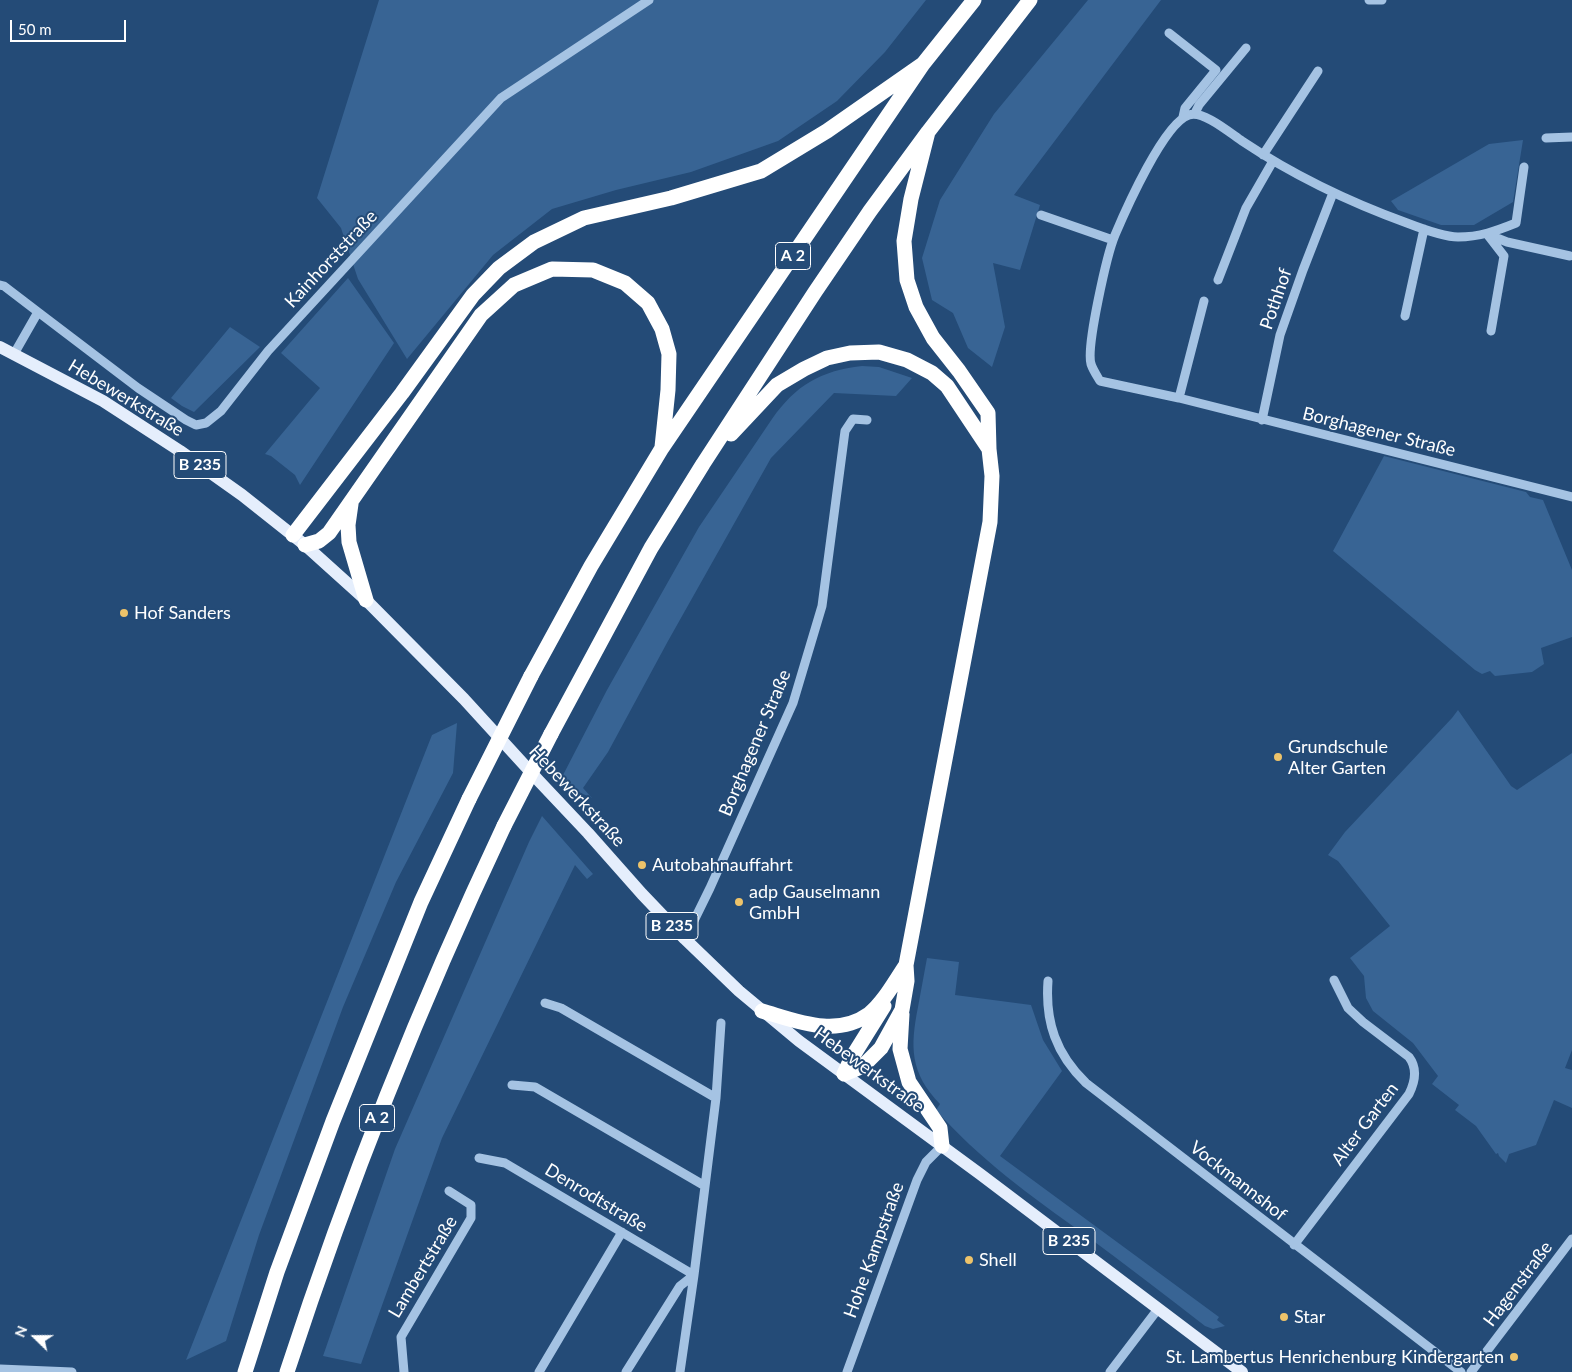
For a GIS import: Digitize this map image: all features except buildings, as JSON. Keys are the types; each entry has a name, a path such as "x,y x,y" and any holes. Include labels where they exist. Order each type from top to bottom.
{"highway":[{"name":"A 2","path":"245,1372 263,1315 333,1121 421,902 469,799 531,676 591,566 662,448 923,64 974,0"},
{"name":"A 2","path":"287,1372 325,1257 384,1098 468,902 551,734 652,548 703,464 814,292 928,132 1030,0"},
{"path":"293,535 402,393 472,294 499,268 534,242 584,218 670,198 761,171 827,131 923,64"},
{"path":"928,132 911,199 904,241 907,280 916,307 933,338 988,413 988,449 992,476 990,522 906,965 902,1010 900,1049 909,1082 940,1128 942,1146"},
{"path":"305,545 319,541 329,533 481,315 514,285 552,269 594,270 625,283 648,303 662,329 669,354 668,390 662,448"},
{"path":"703,464 777,385 827,358 850,353 879,352 907,360 932,373 947,386 988,449"},
{"path":"351,502 348,525 349,542 366,600"},
{"path":"762,1011 800,1022 828,1027 838,1027 852,1023 869,1013 880,1002 906,965"},
{"path":"844,1074 851,1059 882,1011 896,980"},
{"path":"844,1074 862,1066 880,1048 902,1010"}],"main road":[{"name":"Hebewerkstraße","path":"0,346 103,401 180,451 242,495 293,535 366,600 464,699 685,939 739,991 799,1041 1242,1372"}],"street":[{"name":"Kainhorststraße","path":"0,285 4,286 138,388 170,410 196,426 206,424 221,410 268,351 501,98 649,0"},
{"path":"1369,0 1382,0"},
{"path":"1169,33 1216,70 1185,108 1184,117"},
{"path":"1041,215 1113,240 1130,200 1176,123 1194,113 1246,48"},
{"path":"1263,155 1318,71"},
{"path":"1194,113 1208,119 1273,161 1333,193 1424,229 1456,237 1487,234 1516,223 1524,167"},
{"path":"1546,138 1572,137"},
{"path":"1218,280 1246,208 1273,161"},
{"name":"Pothhof","path":"1262,420 1280,335 1333,193"},
{"path":"1405,316 1424,229"},
{"path":"1487,234 1507,242 1570,256"},
{"path":"1487,234 1504,256 1492,331"},
{"name":"Borghagener Straße","path":"1113,240 1092,334 1091,363 1100,381 1179,398 1572,497"},
{"path":"1179,398 1204,301"},
{"path":"14,354 38,312"},
{"name":"Borghagener Straße","path":"685,939 710,888 793,703 822,606 845,431 853,419 867,420"},
{"name":"Alter Garten","path":"1294,1245 1410,1094 1415,1077 1413,1062 1409,1057 1362,1022 1348,1008 1334,980"},
{"name":"Vockmannshof","path":"1048,981 1046,1002 1055,1037 1075,1072 1086,1083 1461,1372"},
{"path":"544,1003 561,1008 716,1098"},
{"path":"680,1372 716,1098 721,1023"},
{"path":"512,1085 535,1087 705,1186"},
{"name":"Hohe Kampstraße","path":"847,1372 917,1180 926,1162 942,1146"},
{"name":"Denrodtstraße","path":"479,1158 505,1163 694,1275"},
{"name":"Lambertstraße","path":"404,1372 401,1337 471,1218 471,1205 449,1191"},
{"path":"539,1372 622,1232"},
{"name":"Hagenstraße","path":"1471,1372 1572,1239"},
{"path":"626,1372 680,1286 694,1275"},
{"path":"1110,1372 1158,1309"},
{"path":"0,1369 72,1372"}],"shaded area":[{"path":"379,0 926,0 885,52 837,101 778,141 691,172 616,190 552,209 493,255 407,359 358,279 341,228 317,198"},
{"path":"1088,0 1161,0 1014,195 1040,205 1020,270 993,263 1005,327 992,367 968,348 953,313 932,300 922,258 940,200 994,114"},
{"path":"1523,140 1513,202 1474,225 1441,225 1398,210 1391,201 1489,144"},
{"path":"348,278 394,343 300,485 295,475 271,456 265,454 320,388 281,353"},
{"path":"230,327 260,347 194,412 182,406 171,398"},
{"path":"862,366 879,367 912,378 896,396 834,393 771,458 608,752 583,788 592,798 574,790 562,777 607,690 699,527 772,419 790,397 810,382 821,376 847,368"},
{"path":"1384,456 1526,492 1530,497 1543,500 1572,570 1572,637 1541,648 1544,664 1532,672 1495,676 1490,671 1482,674 1333,551"},
{"path":"1458,710 1511,786 1517,790 1572,753 1572,1050 1565,1068 1572,1070 1572,1108 1554,1100 1536,1145 1509,1154 1506,1163 1498,1153 1496,1154 1476,1126 1455,1110 1459,1105 1432,1084 1438,1076 1413,1043 1373,1011 1366,998 1364,976 1350,958 1390,926 1338,861 1328,855 1345,832"},
{"path":"457,723 453,773 396,882 343,1007 259,1235 226,1341 186,1360 432,735"},
{"path":"542,816 593,874 587,879 575,865 442,1138 361,1364 323,1356 395,1149"},
{"path":"927,958 959,962 955,995 1031,1005 1043,1040 1062,1071 1000,1156 1219,1317 1217,1320 1225,1326 1213,1329 1205,1326 1006,1176 952,1128 936,1110 940,1104 930,1093 923,1081 915,1059 914,1047 915,1021"}],"place":[{"name":"Hof Sanders","path":"124,613"},
{"name":"Grundschule Alter Garten","path":"1278,757"},
{"name":"Autobahnauffahrt","path":"642,865"},
{"name":"adp Gauselmann GmbH","path":"739,902"},
{"name":"Shell","path":"969,1260"},
{"name":"Star","path":"1284,1317"},
{"name":"St. Lambertus Henrichenburg Kindergarten","path":"1514,1357"}]}
